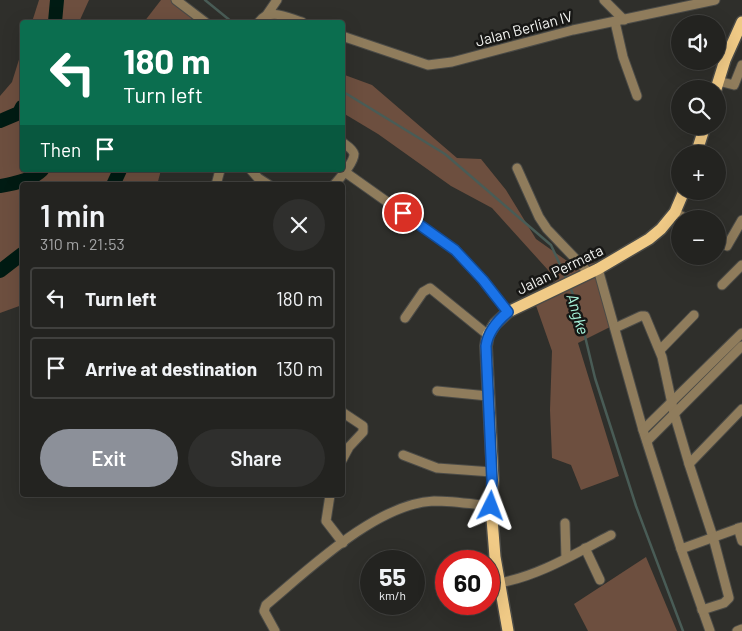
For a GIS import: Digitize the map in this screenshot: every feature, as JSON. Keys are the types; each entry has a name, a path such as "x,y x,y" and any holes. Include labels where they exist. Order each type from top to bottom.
{"main road":[{"path":"719,80 728,51 742,22"},
{"name":"Jalan Permata","path":"488,335 495,324 508,312 589,273 650,239 671,217"},
{"path":"488,335 486,346 492,472 491,506 494,550"},
{"path":"500,588 508,631"}],"street":[{"path":"176,0 202,20"},
{"path":"263,19 277,0"},
{"path":"604,0 619,21 623,57 637,96"},
{"name":"Jalan Berlian IV","path":"345,37 421,62 436,64 452,62 573,30 715,0"},
{"path":"263,19 277,14 296,20"},
{"path":"726,85 734,85 742,65"},
{"path":"337,182 345,172 354,153 345,145"},
{"path":"517,168 539,217 547,229 589,273 615,328 643,430 681,549 710,631"},
{"path":"253,172 264,182"},
{"path":"345,172 455,250 483,280 508,312"},
{"path":"726,245 742,220"},
{"path":"722,285 742,265"},
{"path":"405,318 426,289 430,288 488,335"},
{"path":"660,350 694,315"},
{"path":"615,328 645,316 660,350 688,464 712,537 729,598 724,603 702,610"},
{"path":"643,430 742,333"},
{"path":"647,441 742,346"},
{"path":"437,391 488,396"},
{"path":"688,464 742,409"},
{"path":"345,414 363,426 364,429 348,447 345,454"},
{"path":"403,455 438,468 492,472"},
{"path":"330,497 326,521 343,543"},
{"path":"275,631 264,611 266,605 314,564 377,520 400,509 432,501 491,506"},
{"path":"565,523 566,558"},
{"path":"681,549 740,528 742,540"},
{"path":"500,583 542,570 611,535"},
{"path":"585,548 600,580"},
{"path":"737,631 742,629"}],"shaded area":[{"path":"39,0 89,0 80,20 33,20"},
{"path":"161,0 182,0 192,18 190,20 146,20"},
{"path":"20,56 20,172 160,172 158,182 20,182 20,306 0,313 0,96 12,82"},
{"path":"345,75 372,85 457,158 481,159 506,190 536,239 577,268 597,262 614,325 578,343 619,476 581,490 571,465 552,458 550,410 552,351 533,297 557,280 492,208 451,186 378,134 345,114"},
{"path":"646,557 677,631 588,631 574,604"}],"waterway":[{"name":"Angke","path":"55,20 57,0"},
{"name":"Angke","path":"205,0 230,20"},
{"name":"Angke","path":"345,93 445,154 551,245 567,280"},
{"name":"Angke","path":"0,121 20,111"},
{"name":"Angke","path":"0,186 28,179 39,172"},
{"name":"Angke","path":"114,182 119,172"},
{"name":"Angke","path":"0,271 20,256"},
{"name":"Angke","path":"570,287 578,307 595,378 636,506 683,631"}],"route":[{"path":"403,213 455,250 483,280 508,312 495,324 488,335 486,346 492,480 491,506"}]}
